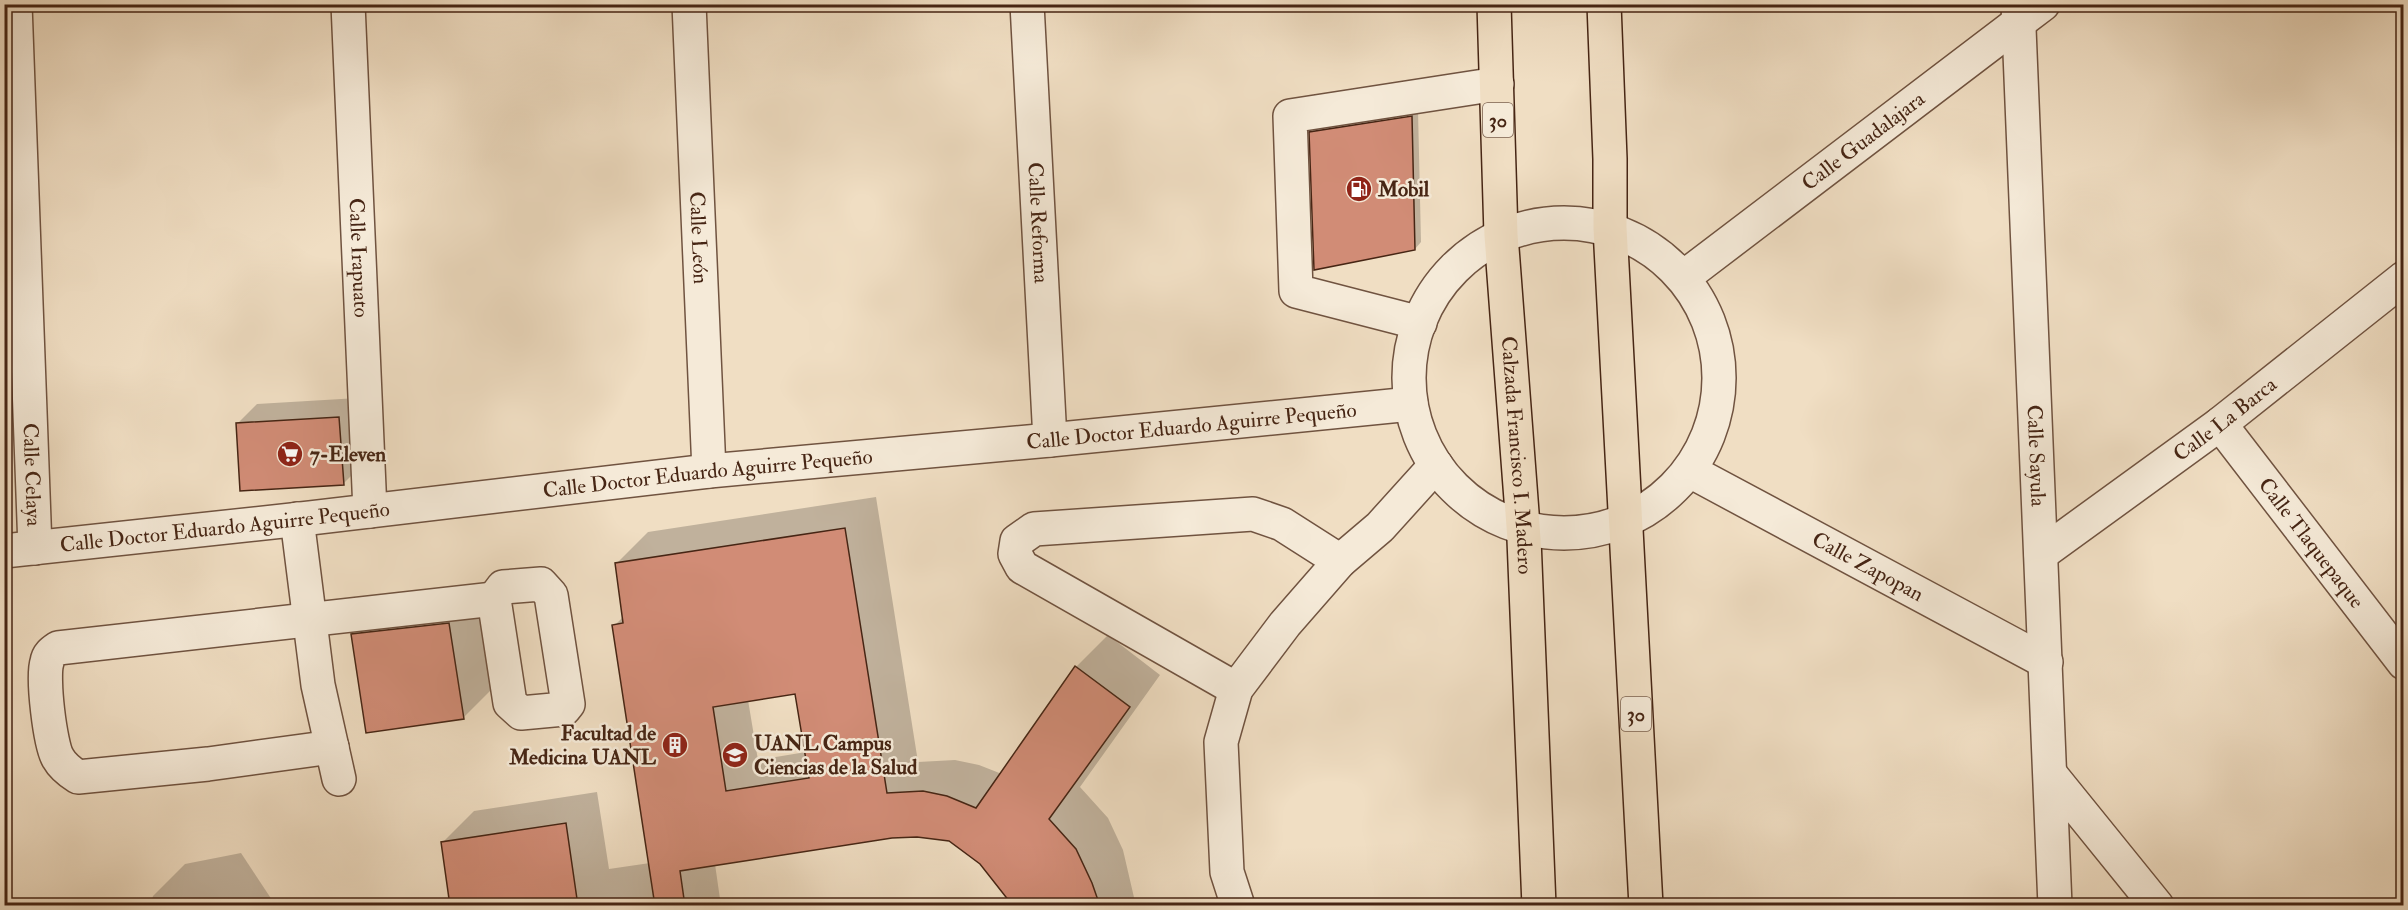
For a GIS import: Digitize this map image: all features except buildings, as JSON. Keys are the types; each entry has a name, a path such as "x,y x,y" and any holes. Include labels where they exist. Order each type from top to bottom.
{"main road":[{"name":"Calzada Francisco I. Madero","path":"1494,4 1502,235 1523,528 1539,906"},
{"name":"30","path":"1605,4 1610,228 1646,906"}],"street":[{"name":"Calle Celaya","path":"15,4 20,550"},
{"name":"Calle Irapuato","path":"348,4 370,512"},
{"name":"Calle León","path":"689,4 709,471"},
{"name":"Calle Reforma","path":"1027,4 1050,440"},
{"name":"Calle Guadalajara","path":"1684,278 2026,11"},
{"name":"Calle Sayula","path":"2026,11 2041,554 2055,906"},
{"path":"1420,322 1296,291 1290,116 1497,84"},
{"path":"1555,222 1583,223 1610,228 1638,240 1662,256 1684,278 1710,322 1720,373 1713,424 1690,471 1661,501 1626,522 1601,530 1575,534 1549,534 1523,528 1488,514 1457,491 1436,465 1420,436 1412,404 1410,363 1420,322 1438,286 1467,256 1502,235 1528,226 1555,222"},
{"name":"Calle La Barca","path":"2041,554 2220,424 2403,278"},
{"name":"Calle Doctor Eduardo Aguirre Pequeño","path":"20,550 370,512 709,471 1412,404"},
{"name":"Calle Tlaquepaque","path":"2220,424 2403,663"},
{"path":"1238,906 1227,872 1221,742 1236,690 1285,624 1340,561 1380,527 1436,465"},
{"name":"Calle Zapopan","path":"1690,471 2046,662"},
{"path":"1236,690 1022,567 1014,554 1017,541 1034,529 1253,514 1282,524 1340,561"},
{"path":"297,519 318,685 339,779"},
{"path":"332,747 208,764 78,777 66,769 57,757 48,712 46,665 49,655 58,648 494,599"},
{"path":"2051,775 2157,906"}],"place":[{"name":"Mobil","path":"1359,189"},
{"name":"7-Eleven","path":"290,454"},
{"name":"Facultad de Medicina UANL","path":"675,745"},
{"name":"UANL Campus Ciencias de la Salud","path":"735,755"}]}
